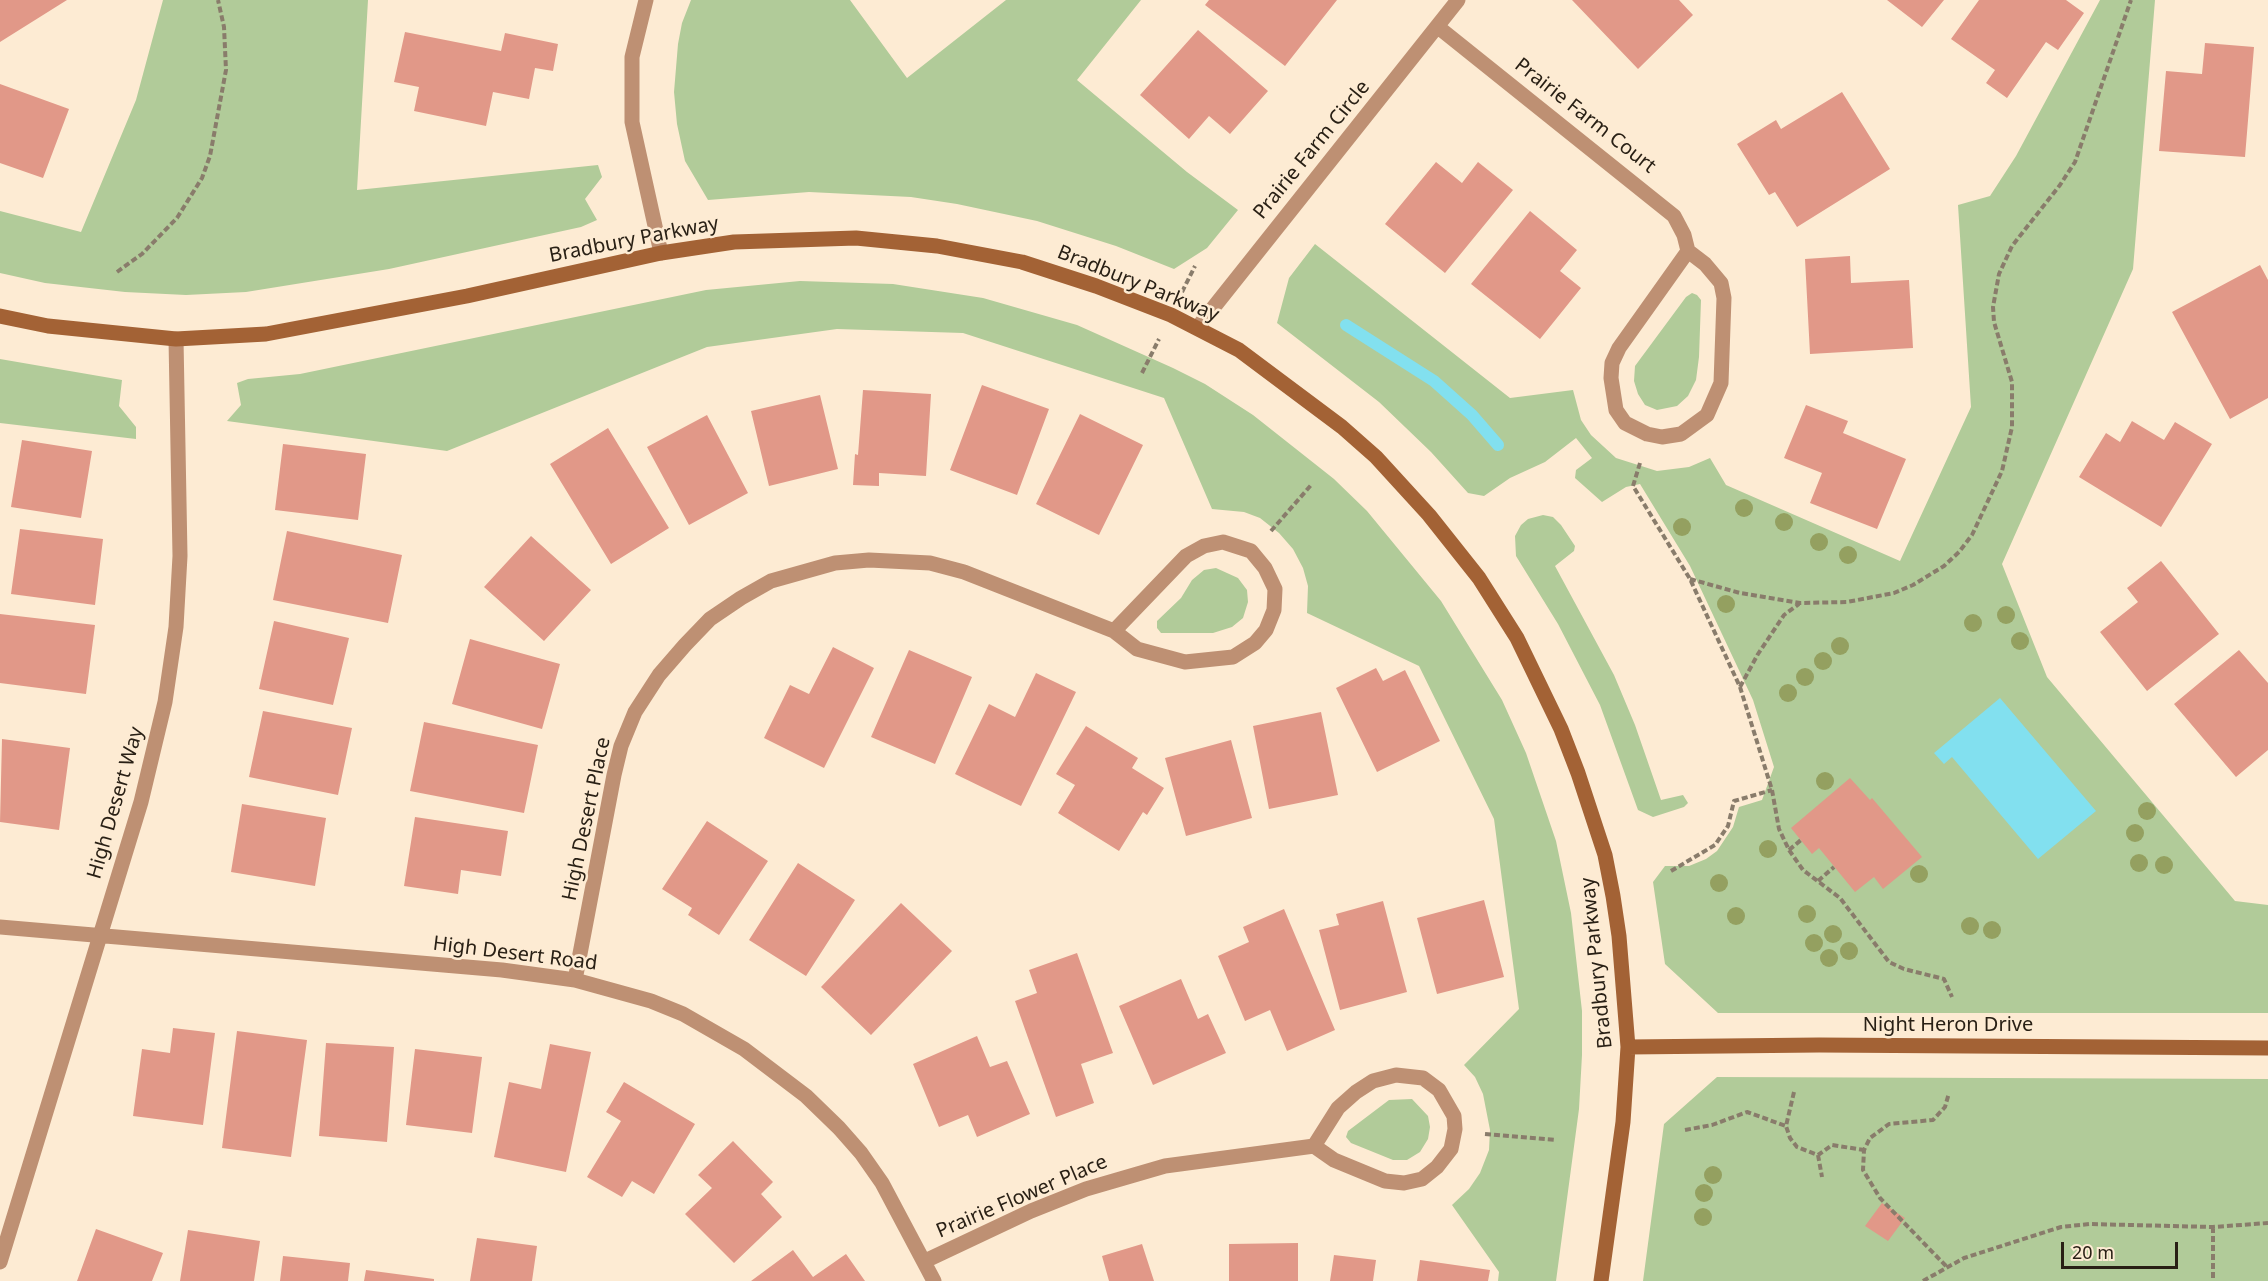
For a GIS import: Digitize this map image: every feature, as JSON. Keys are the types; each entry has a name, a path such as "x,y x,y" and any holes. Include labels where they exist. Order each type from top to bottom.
{"street":[{"path":"646,0 632,57 632,122 661,253"},
{"name":"Prairie Farm Circle","path":"1198,327 1458,0"},
{"name":"Prairie Farm Court","path":"1438,27 1662,204 1674,216 1684,235 1688,251 1705,264 1720,283 1724,298 1721,383 1707,415 1681,434 1662,437 1625,423 1616,410 1612,394 1612,363 1620,348 1688,251"},
{"name":"Bradbury Parkway","path":"0,316 48,326 176,339 266,334 467,296 661,253 734,242 815,237 867,238 925,245 980,254 1045,269 1124,297 1198,327 1274,373 1334,420 1376,458 1429,515 1473,570 1516,638 1561,729 1605,855 1619,936 1628,1047 1623,1122 1601,1281"},
{"name":"High Desert Way","path":"0,1262 143,791 165,702 176,627 180,556 176,339"},
{"name":"High Desert Place","path":"575,980 614,775 621,746 635,712 659,675 685,645 710,619 741,598 771,581 835,563 869,560 930,563 964,572 1114,631 1137,649 1185,662 1233,657 1255,643 1266,630 1274,610 1275,589 1265,568 1251,551 1223,542 1204,546 1186,556 1114,631"},
{"name":"High Desert Road","path":"0,927 502,970 575,980 617,990 683,1014 744,1049 797,1089 861,1153 882,1183 934,1281"},
{"name":"Night Heron Drive","path":"1628,1047 1819,1045 2268,1048"},
{"path":"1396,1075 1423,1078 1439,1090 1454,1116 1453,1139 1445,1159 1422,1179 1404,1183 1385,1181 1334,1160 1314,1146 1338,1108 1356,1092 1373,1081 1396,1075"},
{"name":"Prairie Flower Place","path":"925,1261 1031,1211 1129,1175 1195,1161 1314,1146"}],"path":[{"path":"117,272 142,254 177,218 202,178 210,156 226,70 224,27 218,0"},
{"path":"1690,579 1740,593 1800,603 1874,598 1913,585 1944,566 1972,535 2002,471 2012,427 2012,382 1994,321 1993,307 1999,274 2012,246 2060,185 2075,162 2131,0"},
{"path":"1640,463 1633,486 1690,579 1740,687 1772,790 1779,829 1789,850 1803,870 1840,898 1889,962 1904,969 1944,979 1952,997"},
{"path":"1271,531 1312,484"},
{"path":"1740,687 1758,654 1784,615 1800,603"},
{"path":"1671,871 1715,845 1728,826 1734,801 1772,790"},
{"path":"1789,850 1801,840"},
{"path":"1818,881 1834,867"},
{"path":"1794,1092 1786,1126 1790,1138 1797,1147 1807,1153 1818,1155 1832,1144 1864,1150"},
{"path":"1946,1266 1880,1198 1863,1170 1864,1150 1870,1138 1889,1124 1933,1120 1945,1107 1949,1093"},
{"path":"1685,1130 1712,1125 1747,1112 1786,1126"},
{"path":"1485,1134 1556,1140"},
{"path":"1818,1155 1822,1177"},
{"path":"1923,1281 1946,1266 1988,1249 2061,1227 2089,1224 2213,1227 2268,1223"},
{"path":"2213,1227 2213,1281"}],"green space":[{"path":"163,0 368,0 357,190 598,165 602,177 585,199 597,220 581,227 389,269 246,292 186,295 125,292 45,283 0,273 0,211 81,232 136,100"},
{"path":"691,0 850,0 907,78 1006,0 1141,0 1077,80 1187,172 1238,210 1207,248 1174,269 1116,246 1037,221 911,197 809,192 708,200 685,161 677,124 674,92 678,44 682,23"},
{"path":"2100,0 2155,0 2133,269 2002,564 2047,677 2235,901 2268,905 2268,1013 1718,1013 1665,964 1653,882 1665,866 1689,866 1706,859 1717,851 1733,827 1739,807 1762,800 1774,767 1753,700 1690,566 1640,484 1626,487 1602,502 1575,478 1576,470 1592,458 1576,438 1545,462 1510,478 1484,496 1468,493 1431,452 1379,402 1277,323 1289,278 1315,244 1510,398 1573,390 1581,420 1591,435 1616,458 1657,471 1689,467 1710,458 1726,485 1900,561 1971,407 1958,205 1990,196 2016,156"},
{"path":"800,281 893,284 983,298 1077,325 1173,368 1205,384 1253,415 1334,479 1367,511 1441,601 1502,700 1526,753 1556,841 1571,913 1582,1011 1582,1055 1579,1109 1556,1281 1498,1281 1499,1272 1452,1205 1469,1189 1480,1173 1489,1150 1490,1130 1483,1094 1475,1077 1464,1065 1519,1009 1494,819 1419,666 1307,613 1308,586 1303,568 1293,549 1279,533 1260,518 1244,512 1212,509 1164,398 963,333 837,329 707,347 447,451 227,421 241,405 237,383 248,379 300,374 706,290"},
{"path":"1692,293 1701,300 1696,380 1688,396 1677,406 1657,410 1645,405 1638,394 1634,381 1635,366 1686,297"},
{"path":"0,359 122,380 119,406 136,427 136,439 0,423"},
{"path":"1543,515 1553,517 1575,546 1574,551 1555,566 1614,675 1635,725 1661,800 1683,795 1688,803 1684,807 1653,817 1638,810 1600,705 1558,624 1516,556 1515,536 1521,525 1528,519"},
{"path":"1216,568 1238,578 1247,590 1248,602 1243,618 1232,627 1213,633 1161,633 1157,628 1157,621 1181,598 1192,580 1204,570"},
{"path":"1717,1077 2268,1079 2268,1281 1643,1281 1664,1124"},
{"path":"1412,1099 1428,1116 1430,1127 1428,1139 1420,1152 1407,1160 1393,1160 1351,1143 1346,1137 1348,1131 1389,1100"}],"water":[{"path":"2000,698 2096,811 2038,859 1952,757 1944,764 1934,753"}],"building":[{"path":"0,0 67,0 0,42"},
{"path":"1209,0 1337,0 1285,66 1205,5"},
{"path":"1572,0 1679,0 1693,15 1638,69"},
{"path":"1887,0 1944,0 1922,27"},
{"path":"1979,0 2066,0 2084,13 2058,50 2046,42 2007,98 1986,83 1995,70 1951,39"},
{"path":"1198,30 1268,91 1230,134 1209,116 1189,139 1140,95"},
{"path":"405,32 501,51 505,33 558,44 553,71 535,68 529,99 493,92 486,126 414,111 419,87 394,82"},
{"path":"2205,43 2254,47 2245,157 2159,151 2166,71 2202,74"},
{"path":"0,84 69,109 43,178 0,163"},
{"path":"1842,92 1890,169 1797,227 1775,192 1769,195 1737,144 1776,120 1781,129"},
{"path":"1436,162 1462,183 1478,162 1513,190 1445,273 1385,224"},
{"path":"1530,211 1577,250 1560,271 1581,288 1540,339 1471,284"},
{"path":"1850,256 1851,283 1909,280 1913,348 1810,354 1805,259"},
{"path":"2260,265 2268,280 2268,398 2230,419 2172,312"},
{"path":"982,385 1049,409 1017,495 950,470"},
{"path":"863,390 931,394 926,476 879,473 879,486 853,485 855,454 858,455"},
{"path":"820,395 838,469 769,486 751,411"},
{"path":"1806,405 1848,421 1843,433 1906,459 1877,529 1810,503 1822,473 1784,458"},
{"path":"1080,414 1143,445 1099,535 1036,504"},
{"path":"707,415 748,493 689,525 647,447"},
{"path":"2132,421 2164,440 2175,422 2212,444 2161,527 2079,477 2106,433 2120,442"},
{"path":"608,428 669,528 611,564 550,464"},
{"path":"22,440 92,451 81,518 11,507"},
{"path":"283,444 366,454 358,520 275,510"},
{"path":"20,529 103,539 95,605 11,594"},
{"path":"287,531 402,555 388,623 273,600"},
{"path":"531,536 591,590 544,641 484,587"},
{"path":"2161,561 2219,634 2147,691 2100,632 2138,602 2127,588"},
{"path":"0,614 95,625 86,694 0,683"},
{"path":"274,621 349,638 333,705 259,689"},
{"path":"470,639 560,664 542,729 452,704"},
{"path":"833,647 874,668 824,768 764,738 790,685 809,694"},
{"path":"909,650 972,677 935,764 871,737"},
{"path":"2239,650 2268,683 2268,750 2236,777 2174,704"},
{"path":"1376,668 1383,681 1405,670 1440,741 1377,772 1336,688"},
{"path":"1036,673 1076,692 1021,806 955,774 989,704 1015,717"},
{"path":"263,711 352,728 338,795 249,777"},
{"path":"1321,712 1338,795 1269,809 1253,726"},
{"path":"424,722 538,745 524,813 410,791"},
{"path":"1086,726 1138,758 1132,768 1164,788 1147,815 1143,812 1119,851 1058,813 1075,785 1056,774"},
{"path":"2,739 70,748 59,830 0,822"},
{"path":"1231,740 1252,818 1186,836 1165,758"},
{"path":"1850,778 1870,800 1872,798 1922,857 1883,889 1874,877 1855,892 1819,848 1812,854 1791,828"},
{"path":"242,804 326,818 315,886 231,872"},
{"path":"415,817 508,831 501,876 461,870 458,894 404,886"},
{"path":"707,821 768,861 719,935 688,915 692,908 662,889"},
{"path":"798,863 855,900 806,976 749,940"},
{"path":"1484,900 1504,977 1437,994 1417,918"},
{"path":"1383,901 1407,992 1340,1010 1319,930 1339,925 1336,914"},
{"path":"901,903 952,951 871,1035 821,987"},
{"path":"1284,909 1335,1030 1287,1051 1270,1010 1245,1021 1218,956 1249,942 1243,927"},
{"path":"1077,953 1113,1053 1081,1064 1094,1103 1056,1117 1015,1001 1037,993 1029,970"},
{"path":"1181,979 1198,1019 1208,1014 1226,1053 1153,1085 1119,1006"},
{"path":"173,1028 215,1033 203,1125 133,1116 142,1049 170,1053"},
{"path":"237,1031 307,1040 291,1157 222,1148"},
{"path":"977,1036 990,1067 1007,1061 1030,1114 977,1137 968,1115 939,1127 913,1064"},
{"path":"326,1043 394,1047 387,1142 319,1136"},
{"path":"550,1044 591,1052 566,1172 494,1157 509,1082 541,1089"},
{"path":"415,1049 482,1057 472,1133 406,1125"},
{"path":"624,1082 695,1124 654,1194 632,1181 622,1197 587,1177 621,1121 606,1112"},
{"path":"733,1141 773,1182 761,1194 782,1217 734,1263 685,1214 712,1188 698,1175"},
{"path":"1882,1203 1905,1218 1888,1241 1865,1226"},
{"path":"96,1229 163,1253 152,1281 77,1281"},
{"path":"188,1230 260,1241 254,1281 180,1281"},
{"path":"477,1238 537,1246 532,1281 470,1281"},
{"path":"1298,1243 1298,1281 1229,1281 1229,1244"},
{"path":"1142,1244 1154,1281 1109,1281 1102,1256"},
{"path":"793,1250 813,1277 846,1254 865,1281 751,1281"},
{"path":"1334,1255 1376,1260 1373,1281 1330,1281"},
{"path":"283,1256 350,1263 348,1281 280,1281"},
{"path":"1420,1260 1490,1270 1488,1281 1417,1281"},
{"path":"366,1270 434,1279 434,1281 364,1281"}],"waterway":[{"path":"1346,325 1434,381 1472,415 1498,445"}]}
